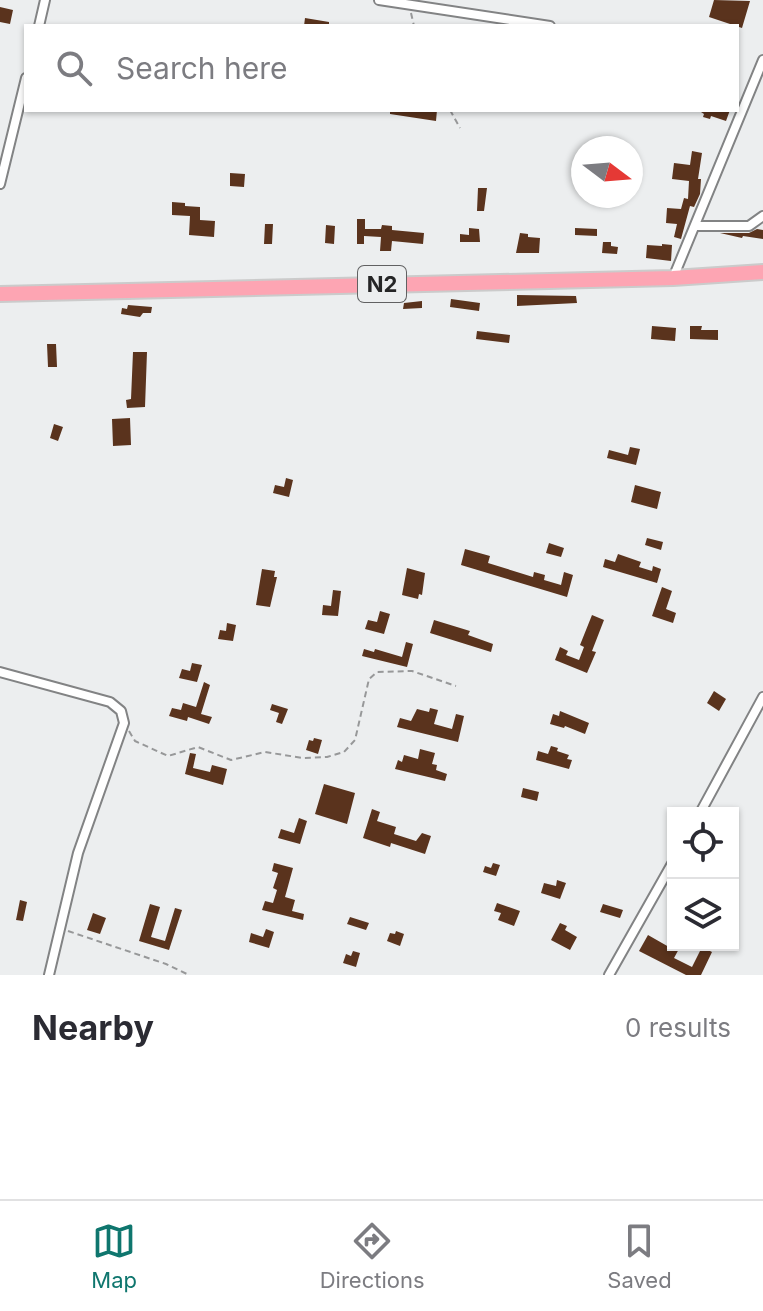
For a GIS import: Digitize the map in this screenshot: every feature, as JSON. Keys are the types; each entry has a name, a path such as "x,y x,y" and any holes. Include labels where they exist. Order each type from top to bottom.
{"highway":[{"name":"N2","path":"0,294 673,278 763,272"}],"street":[{"path":"39,24 45,0"},
{"path":"379,0 537,24"},
{"path":"673,278 763,60"},
{"path":"0,184 5,143 24,84"},
{"path":"696,226 749,226 763,216"},
{"path":"0,672 110,702 121,711 124,723 78,853 49,975"},
{"path":"703,807 763,697"},
{"path":"609,975 667,873"}],"path":[{"path":"451,112 460,128"},
{"path":"124,723 135,741 168,756 198,747 231,760 265,752 303,758 327,757 344,752 355,740 369,679 377,672 412,671 456,686"},
{"path":"59,927 189,975"}],"building":[{"path":"714,0 750,1 742,28 739,24 709,17"},
{"path":"0,7 13,10 10,24 0,22"},
{"path":"305,18 329,22 329,24 304,24"},
{"path":"390,112 437,112 436,121"},
{"path":"701,112 729,112 726,121 703,117"},
{"path":"692,151 702,153 698,179 701,179 700,194 694,207 690,206 681,239 674,237 677,224 666,223 667,208 681,209 684,198 688,199 689,181 672,179 674,163 690,165"},
{"path":"230,173 245,174 244,187 230,186"},
{"path":"478,188 487,188 484,211 477,211"},
{"path":"172,202 200,207 200,220 215,221 214,237 189,235 190,216 172,215"},
{"path":"357,219 365,219 365,229 381,229 382,225 392,226 392,230 424,233 423,244 392,241 391,251 380,251 381,237 364,236 364,244 357,244"},
{"path":"265,224 273,224 272,244 264,244"},
{"path":"326,225 335,226 334,244 325,243"},
{"path":"469,228 479,229 480,242 460,242 460,234 469,235"},
{"path":"575,228 597,229 597,236 575,235"},
{"path":"763,230 763,239 720,233 749,233"},
{"path":"520,233 540,238 539,253 516,253"},
{"path":"603,242 611,242 611,246 618,247 617,254 602,253"},
{"path":"647,245 672,245 671,261 646,258"},
{"path":"517,295 576,296 577,303 517,306"},
{"path":"451,299 480,303 479,311 450,307"},
{"path":"422,301 422,308 403,309 404,303"},
{"path":"128,305 152,307 151,313 143,313 140,317 121,314 122,308 127,309"},
{"path":"652,326 676,328 675,341 651,339"},
{"path":"690,326 702,326 701,330 718,330 718,340 690,339"},
{"path":"477,331 510,335 509,343 476,339"},
{"path":"47,344 56,344 57,367 48,367"},
{"path":"133,352 147,352 145,407 127,408 126,400 131,399"},
{"path":"130,418 131,445 113,446 112,419"},
{"path":"54,424 63,427 58,441 50,438"},
{"path":"630,447 640,449 636,465 607,458 609,450 628,455"},
{"path":"286,478 293,480 289,497 273,493 275,485 284,487"},
{"path":"635,485 661,492 657,509 631,502"},
{"path":"647,538 663,542 661,550 645,545"},
{"path":"549,543 564,548 561,557 546,553"},
{"path":"465,549 490,556 488,563 533,577 534,572 545,575 544,580 561,585 564,572 573,575 567,597 461,565"},
{"path":"618,554 641,562 639,567 652,571 653,566 661,569 657,583 603,567 605,559 615,562"},
{"path":"407,568 425,573 422,595 419,594 418,599 402,595"},
{"path":"262,569 275,571 274,577 277,577 270,607 256,605"},
{"path":"662,587 672,591 666,609 676,613 673,623 652,616"},
{"path":"333,590 341,591 338,616 322,615 323,605 331,606"},
{"path":"380,611 390,614 384,634 365,629 368,620 377,622"},
{"path":"592,615 604,620 587,673 555,660 560,647 568,651 566,655 579,660 584,647 580,645"},
{"path":"434,620 470,631 468,635 493,644 491,652 430,633"},
{"path":"227,623 236,625 233,641 218,639 220,630 226,631"},
{"path":"406,642 413,644 407,667 362,656 364,649 374,652 375,649 402,657"},
{"path":"192,663 202,665 197,682 179,678 182,669 190,671"},
{"path":"204,682 210,685 201,714 212,717 209,724 188,717 187,721 169,716 172,708 181,710 183,703 196,707"},
{"path":"714,691 726,699 719,711 707,703"},
{"path":"272,704 288,709 282,724 276,722 279,713 270,710"},
{"path":"430,708 438,710 434,724 452,729 456,714 464,716 458,742 397,727 400,718 411,721 417,709 429,712"},
{"path":"560,711 589,723 585,734 550,724 553,714 559,716"},
{"path":"314,738 322,740 318,754 306,750 309,740 313,741"},
{"path":"551,746 569,755 567,759 572,760 569,769 536,760 538,751 548,754"},
{"path":"420,749 435,753 432,764 437,765 436,770 447,774 445,781 395,769 404,755 418,759"},
{"path":"190,753 196,754 193,768 210,772 212,765 227,769 223,785 185,774"},
{"path":"324,784 355,793 347,824 315,814"},
{"path":"523,788 539,792 537,801 521,797"},
{"path":"372,809 380,812 377,821 396,827 394,834 416,841 422,833 431,836 425,854 363,838"},
{"path":"299,818 307,821 300,844 278,838 281,829 294,833"},
{"path":"274,863 293,868 285,897 295,900 292,911 304,914 303,920 262,910 265,901 273,903 277,890 273,888 278,873 272,871"},
{"path":"493,863 500,865 496,876 483,872 485,866 491,868"},
{"path":"557,880 566,883 560,899 541,893 544,883 556,886"},
{"path":"20,900 27,902 23,921 16,920"},
{"path":"497,903 520,911 514,926 498,920 501,913 494,911"},
{"path":"150,904 160,907 151,937 165,941 175,908 182,910 169,950 139,941"},
{"path":"603,904 623,910 620,918 600,912"},
{"path":"93,913 106,918 100,934 87,930"},
{"path":"350,917 369,923 366,930 347,924"},
{"path":"560,923 577,937 570,950 551,940"},
{"path":"266,929 274,932 269,948 249,942 251,933 263,937"},
{"path":"396,931 404,934 400,946 387,941 390,933 395,934"},
{"path":"648,935 667,946 667,951 678,951 674,958 692,967 700,951 712,952 701,975 686,975 639,951"},
{"path":"353,951 360,953 356,967 343,963 346,954 351,956"}]}
